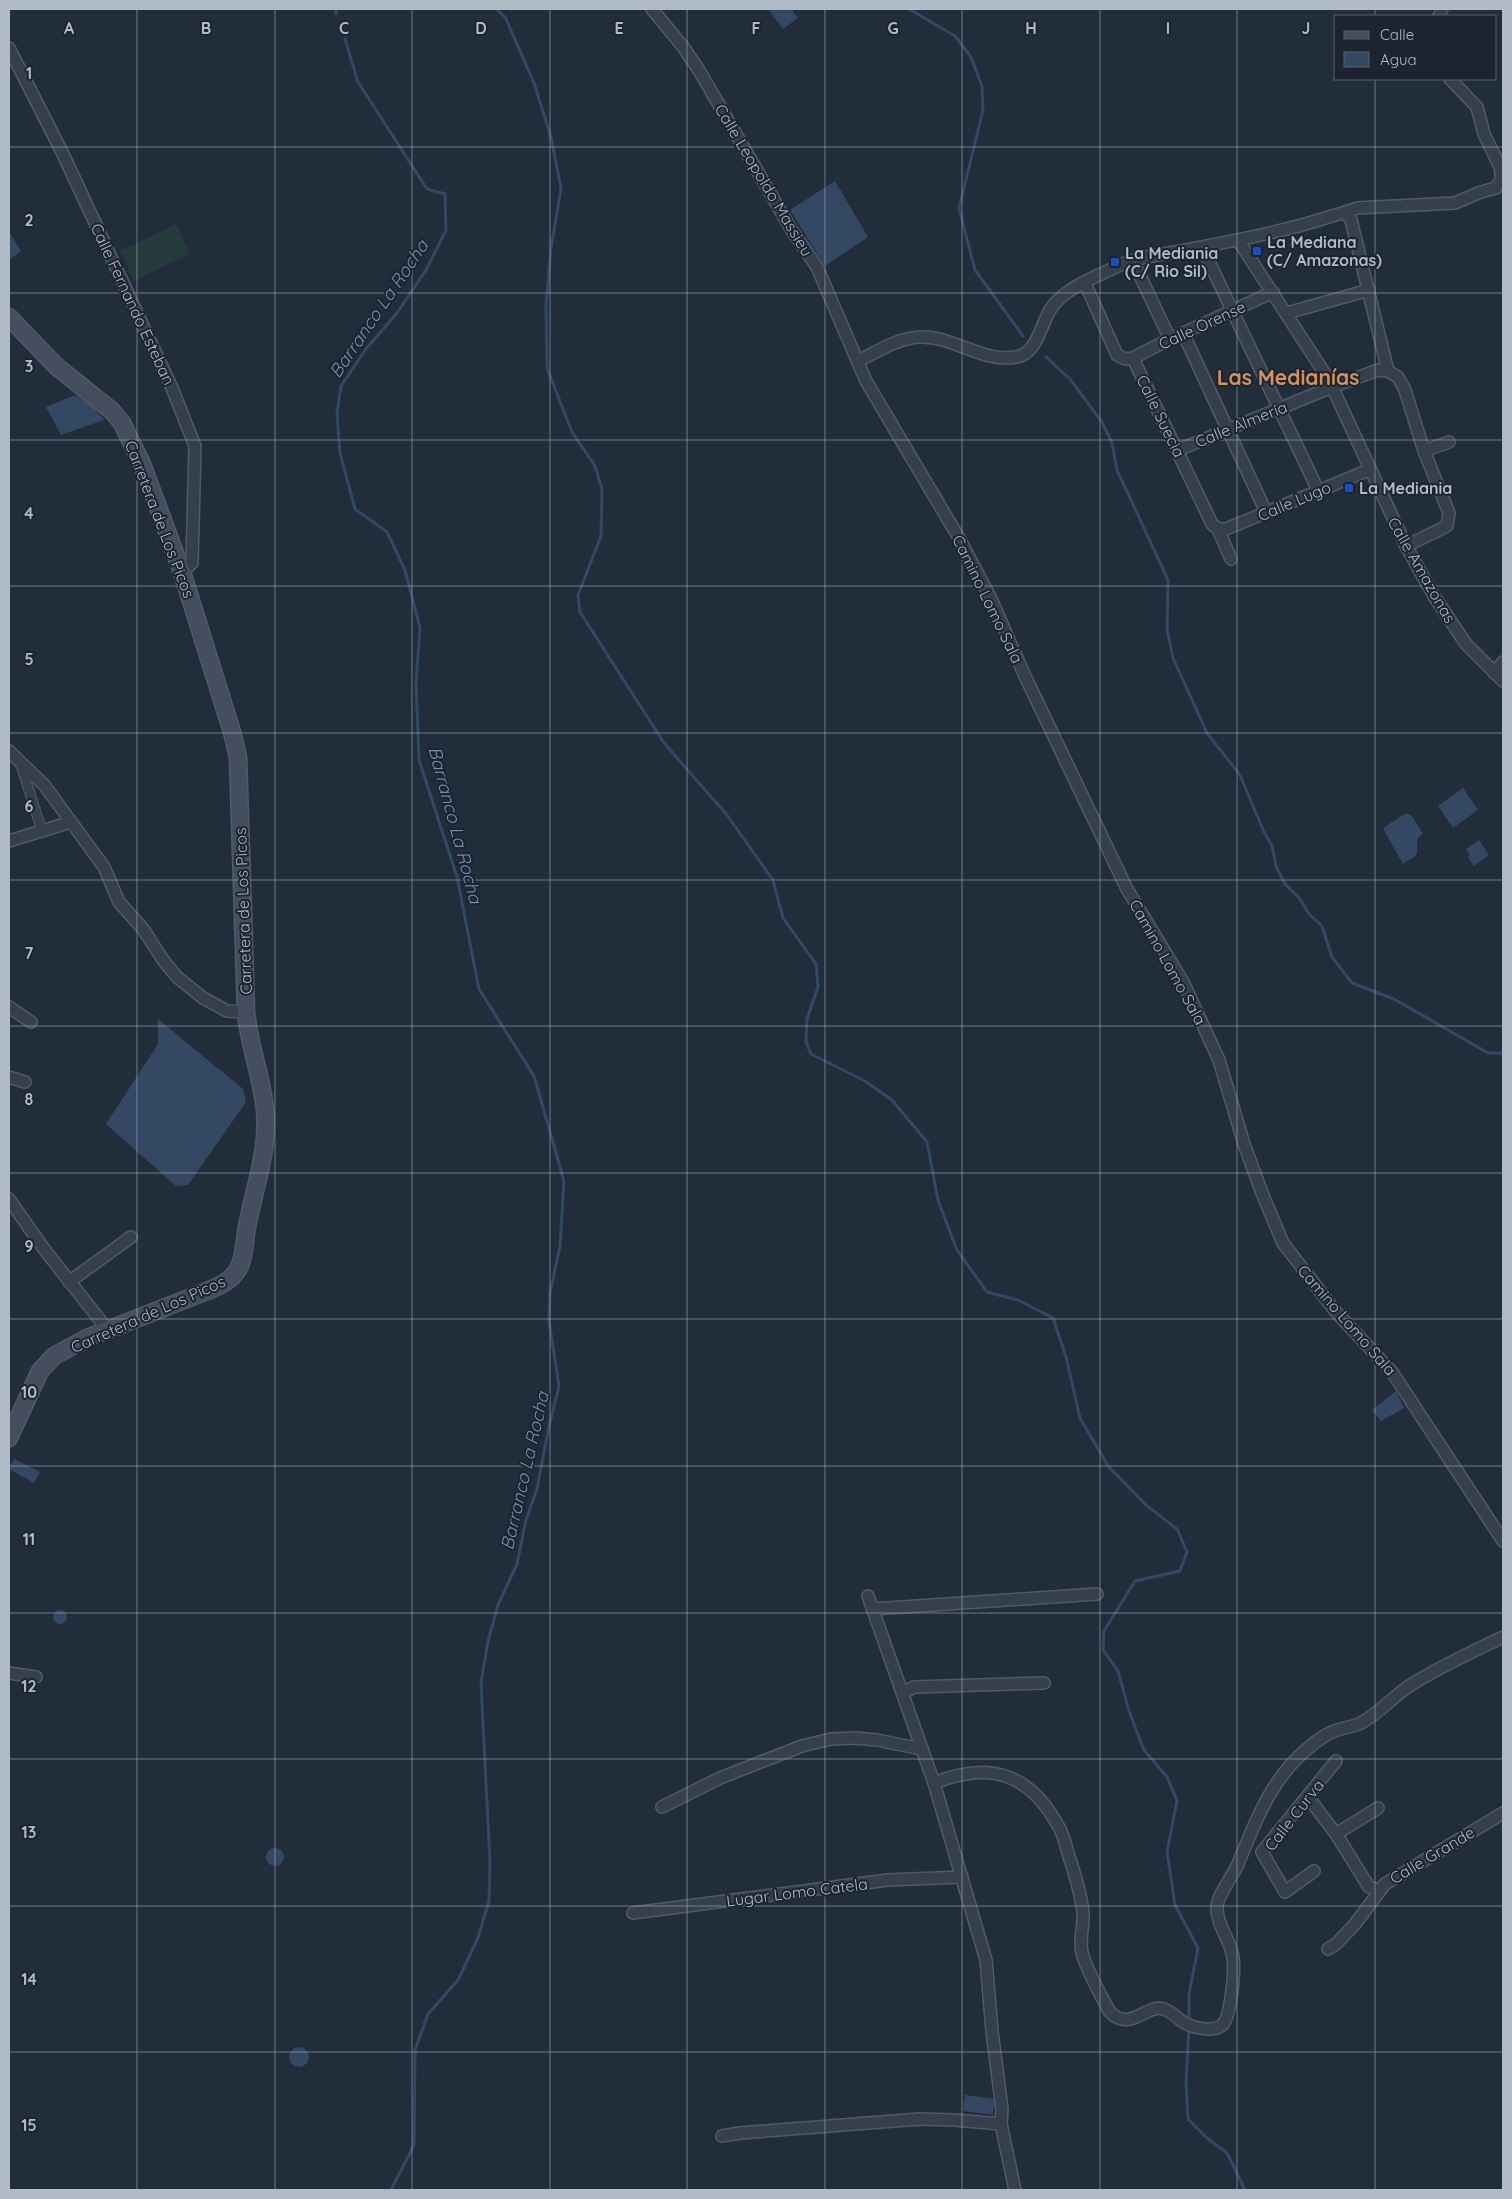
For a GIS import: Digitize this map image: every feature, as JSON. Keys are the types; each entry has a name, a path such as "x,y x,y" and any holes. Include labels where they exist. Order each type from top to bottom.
{"main road":[{"name":"Carretera de Los Picos","path":"9,317 56,366 112,412 122,423 142,464 182,572 232,732 238,757 247,1026 262,1089 266,1132 264,1154 247,1226 242,1261 231,1278 222,1285 107,1329 54,1356 40,1371 9,1438"}],"street":[{"name":"Calle Leopoldo Massieu","path":"652,9 684,48 700,72 777,207 817,267 858,361"},
{"name":"Calle Fernando Esteban","path":"9,48 63,154 164,370 195,446 192,563 182,572"},
{"path":"858,361 890,346 918,337 940,339 1003,358 1017,357 1024,354 1038,338 1051,308 1061,296 1121,264 1238,240 1312,222 1336,214 1346,214 1357,208 1455,204 1481,192 1496,188 1501,180 1501,170 1484,134 1477,107 1451,80"},
{"path":"1346,214 1351,220 1388,371 1398,377 1405,390 1424,451 1448,512 1447,526 1406,546"},
{"name":"Calle Amazonas","path":"1238,240 1329,380 1369,470 1406,546 1434,596 1466,644 1503,681"},
{"path":"1202,247 1318,490"},
{"path":"1133,261 1170,339"},
{"name":"Calle Suecia","path":"1085,284 1117,355 1125,359 1132,358 1212,524 1218,529 1231,560"},
{"path":"1287,313 1369,290"},
{"name":"Calle Orense","path":"1132,358 1272,292"},
{"path":"1183,333 1266,512"},
{"name":"Camino Lomo Sala","path":"858,361 866,381 959,538 987,590 1024,674 1127,889 1183,982 1202,1021 1219,1060 1262,1194 1283,1243 1330,1306 1392,1372 1503,1541"},
{"name":"Calle Almería","path":"1178,450 1332,387 1378,370 1388,371"},
{"path":"1424,451 1449,442"},
{"name":"Calle Lugo","path":"1218,529 1226,529 1369,470"},
{"path":"1494,673 1503,662"},
{"path":"9,751 46,786 104,867 119,902 143,929 177,978 203,998 227,1011 246,1012"},
{"path":"19,759 42,831"},
{"path":"9,839 71,822"},
{"path":"9,1007 31,1022"},
{"path":"9,1077 25,1082"},
{"path":"9,1199 69,1282 107,1329"},
{"path":"69,1282 131,1237"},
{"path":"872,1609 1098,1594"},
{"path":"868,1596 934,1783 986,1960 992,2031 1002,2109 1001,2124 1015,2190"},
{"path":"934,1783 957,1774 984,1771 1003,1774 1025,1786 1044,1804 1061,1830 1077,1883 1083,1915 1082,1954 1109,2011 1114,2017 1127,2019 1162,2008 1189,2025 1218,2028 1227,2017 1234,1976 1233,1957 1218,1922 1216,1905 1235,1870 1256,1818 1285,1770 1298,1756 1326,1735 1343,1727 1360,1723 1426,1676 1503,1637"},
{"path":"9,1673 36,1677"},
{"path":"903,1693 914,1687 1044,1683"},
{"path":"662,1807 720,1778 802,1746 831,1739 877,1740 922,1749"},
{"name":"Calle Curva","path":"1314,1871 1285,1892 1262,1852 1336,1761"},
{"path":"1308,1797 1336,1834 1369,1887 1379,1890"},
{"path":"1336,1834 1378,1808"},
{"name":"Calle Grande","path":"1328,1950 1355,1924 1385,1884 1503,1813"},
{"name":"Lugar Lomo Catela","path":"633,1913 888,1880 962,1877"},
{"path":"722,2136 920,2119 1001,2124"}],"green space":[{"path":"176,224 190,254 134,281 120,251"}],"water":[{"path":"768,9 791,9 798,18 783,29"},
{"path":"835,181 868,237 825,266 790,210"},
{"path":"9,232 21,251 9,260"},
{"path":"75,395 90,404 104,420 61,435 46,407"},
{"path":"1463,788 1478,810 1453,828 1438,806"},
{"path":"1406,813 1412,816 1423,834 1418,838 1417,854 1403,864 1383,828"},
{"path":"1479,840 1489,855 1474,866 1468,857 1470,855 1466,849"},
{"path":"158,1019 243,1089 246,1102 188,1185 176,1186 106,1124 158,1044"},
{"path":"1396,1391 1404,1408 1381,1421 1372,1410"},
{"path":"14,1459 40,1472 34,1483 9,1469"},
{"path":"57,1610 63,1610 67,1617 63,1624 57,1624 53,1620 53,1614"},
{"path":"275,1848 283,1853 284,1857 279,1865 275,1866 267,1861 266,1857 271,1849"},
{"path":"299,2047 306,2050 309,2057 306,2064 299,2067 292,2064 289,2057 292,2050"},
{"path":"965,2095 995,2099 993,2115 963,2111"}],"waterway":[{"name":"Barranco La Rocha","path":"336,9 336,14"},
{"path":"496,9 505,17 534,83 551,137 561,189 551,248 546,305 547,368 572,432 595,466 602,489 601,536 578,595 580,612 664,743 727,815 773,880 783,918 816,964 818,987 807,1019 806,1042 811,1054 865,1081 892,1100 927,1142 938,1200 957,1250 987,1292 1018,1300 1053,1318 1066,1357 1080,1418 1108,1466 1146,1505 1177,1529 1187,1552 1180,1571 1135,1581 1104,1631 1103,1650 1118,1671 1129,1711 1144,1750 1167,1777 1177,1801 1167,1852 1175,1905 1198,1948 1189,1994 1189,2022"},
{"path":"909,9 955,36 971,57 982,86 983,110 959,208 975,270 1023,336"},
{"name":"Barranco La Rocha","path":"345,39 358,82 427,189 445,194 446,230 426,270 397,313 366,349 341,386 337,414 340,453 355,509 387,532 405,570 420,628 416,683 419,760 457,877 479,989 534,1076 564,1181 560,1246 550,1293 549,1321 559,1386 537,1489 526,1520 517,1564 498,1605 488,1641 481,1683 490,1863 489,1901 478,1938 458,1980 428,2014 415,2050 414,2145 391,2190"},
{"path":"1046,357 1070,379 1102,422 1112,443 1117,470 1168,580 1167,629 1173,658 1207,733 1240,775 1264,832 1272,846 1276,866 1285,884 1300,899 1309,914 1322,926 1332,957 1352,983 1394,999 1488,1053 1503,1053"},
{"path":"1189,2028 1186,2082 1188,2119 1207,2138 1227,2153 1245,2190"}],"place":[{"name":"La Mediana (C/ Amazonas)","path":"1257,251"},
{"name":"La Mediania (C/ Rio Sil)","path":"1115,262"},
{"name":"La Mediania","path":"1349,488"}],"district":[{"name":"Las Medianías","path":"1288,378"}]}
